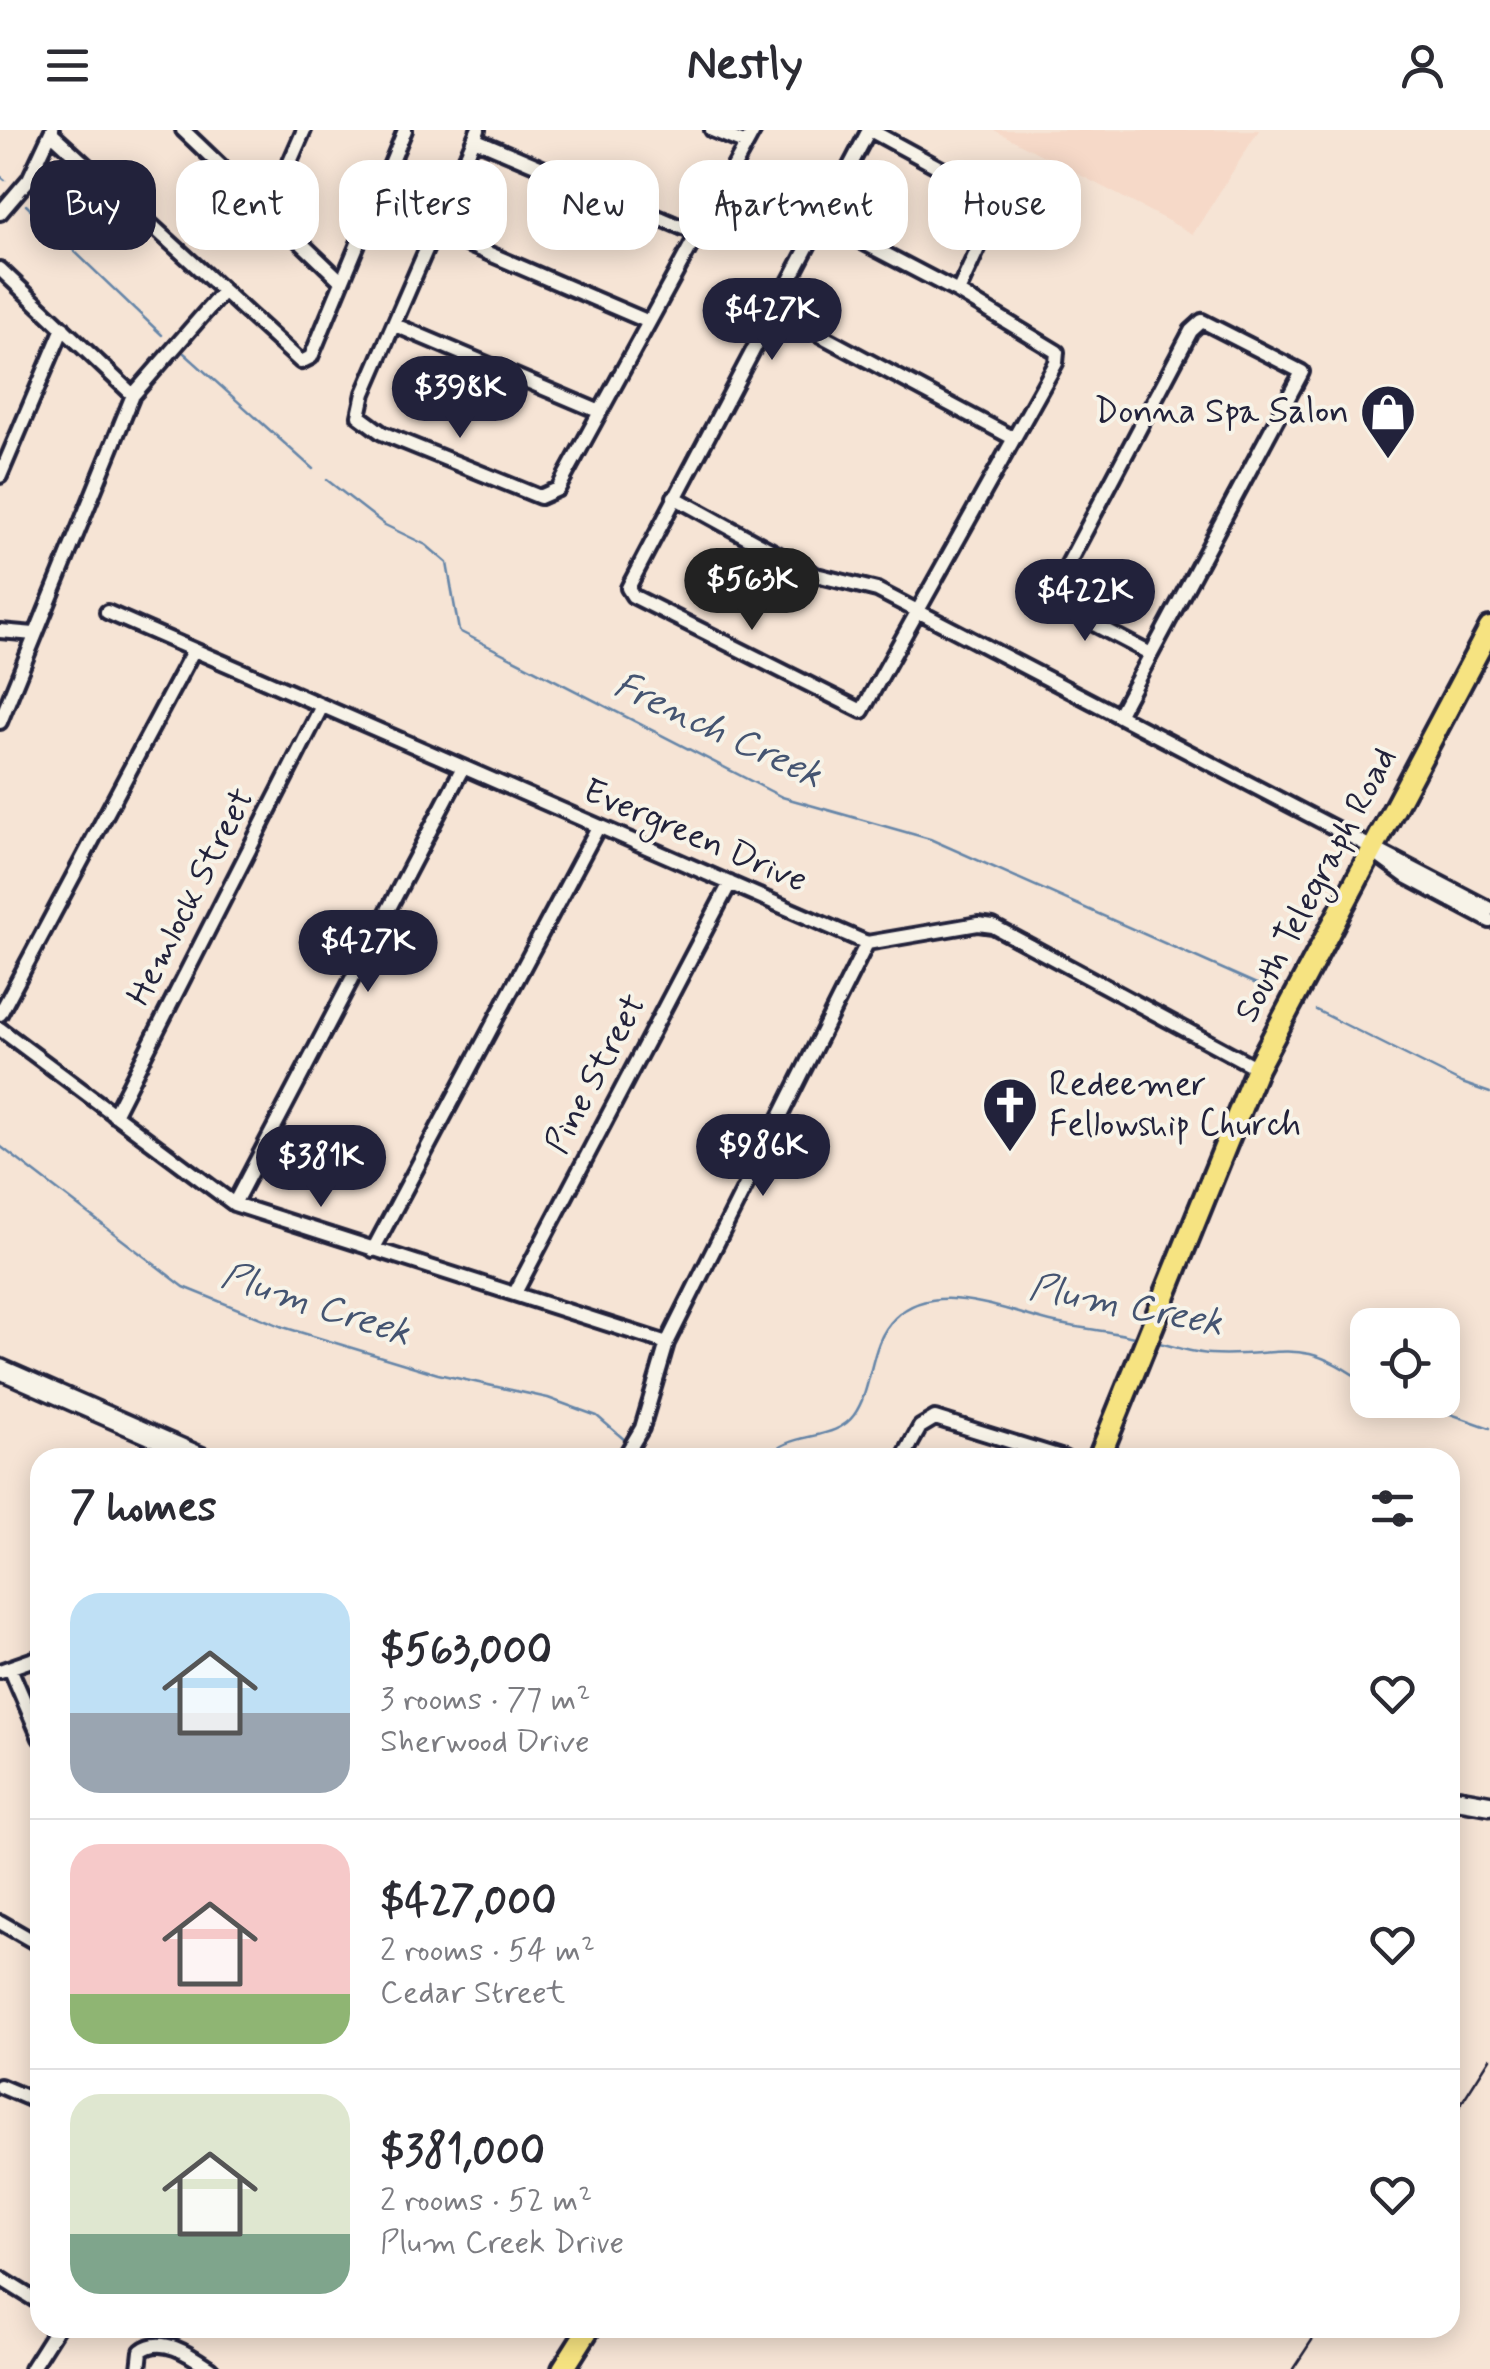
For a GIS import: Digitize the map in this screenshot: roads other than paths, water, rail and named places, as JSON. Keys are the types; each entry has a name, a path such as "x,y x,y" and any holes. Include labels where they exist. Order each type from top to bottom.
{"main road":[{"name":"South Telegraph Road","path":"1102,1448 1256,1068 1490,628"},
{"path":"563,2369 583,2338"}],"street":[{"path":"184,130 215,160"},
{"path":"291,160 304,130"},
{"path":"0,213 30,180 52,132 222,294 301,362 311,357 405,130"},
{"path":"712,130 746,144"},
{"path":"737,160 754,130"},
{"path":"855,160 870,130 984,192 998,205 958,292"},
{"path":"465,160 476,135 679,227"},
{"path":"309,250 342,281"},
{"path":"426,250 364,394 359,416 382,432 540,497 552,495 687,250"},
{"path":"481,250 649,322"},
{"path":"809,250 631,577 631,592 846,706 862,710 870,703 920,613 1053,368 1057,352 1052,345 878,250"},
{"path":"0,269 133,395"},
{"path":"0,722 133,395 222,294"},
{"path":"777,312 1013,438"},
{"path":"1120,714 1302,372 1202,321 1191,330 1051,596 1065,610 1151,654"},
{"path":"394,325 598,411"},
{"path":"0,476 64,328"},
{"path":"674,497 816,575 876,590 1120,714 1371,850 1406,877 1490,921"},
{"name":"Evergreen Drive","path":"108,612 867,943"},
{"path":"0,631 34,634"},
{"path":"0,1014 193,652"},
{"name":"Hemlock Street","path":"114,1114 322,706"},
{"path":"234,1204 463,767"},
{"path":"373,1250 598,826"},
{"path":"1371,850 1391,855 1490,909"},
{"name":"Pine Street","path":"515,1293 730,883"},
{"path":"630,1448 667,1343 867,943 978,924 993,926 1256,1068"},
{"path":"0,1029 234,1204 667,1343"},
{"path":"0,1370 180,1448"},
{"path":"908,1448 920,1427 935,1418 1032,1448"},
{"path":"30,1661 5,1670 30,1719"},
{"path":"1460,1800 1490,1806"},
{"path":"0,1922 30,1938"},
{"path":"0,2086 30,2099"},
{"path":"0,2278 30,2297"},
{"path":"31,2369 51,2338"},
{"path":"139,2369 140,2351 149,2344 162,2344 212,2369"}],"waterway":[{"name":"French Creek","path":"0,176 5,180"},
{"name":"French Creek","path":"26,205 162,335"},
{"name":"French Creek","path":"184,353 313,469"},
{"name":"French Creek","path":"327,480 385,525 426,545 447,563 459,631 782,797 930,839 1270,990"},
{"name":"French Creek","path":"1316,1010 1462,1083 1490,1093"},
{"name":"Plum Creek","path":"0,1146 184,1287 283,1327 438,1374 548,1398 597,1416 626,1441"},
{"name":"Plum Creek","path":"778,1448 845,1424 860,1404 886,1328 912,1306 931,1300 974,1301 1055,1323 1138,1338"},
{"name":"Plum Creek","path":"1155,1342 1210,1354 1307,1353 1350,1373"},
{"name":"Plum Creek","path":"1460,1417 1490,1428"}],"railway":[{"path":"1460,2105 1490,2058"},
{"path":"1293,2369 1313,2338"}],"place":[{"name":"Donna Spa Salon","path":"1388,461"},
{"name":"Redeemer Fellowship Church","path":"1010,1154"}]}
